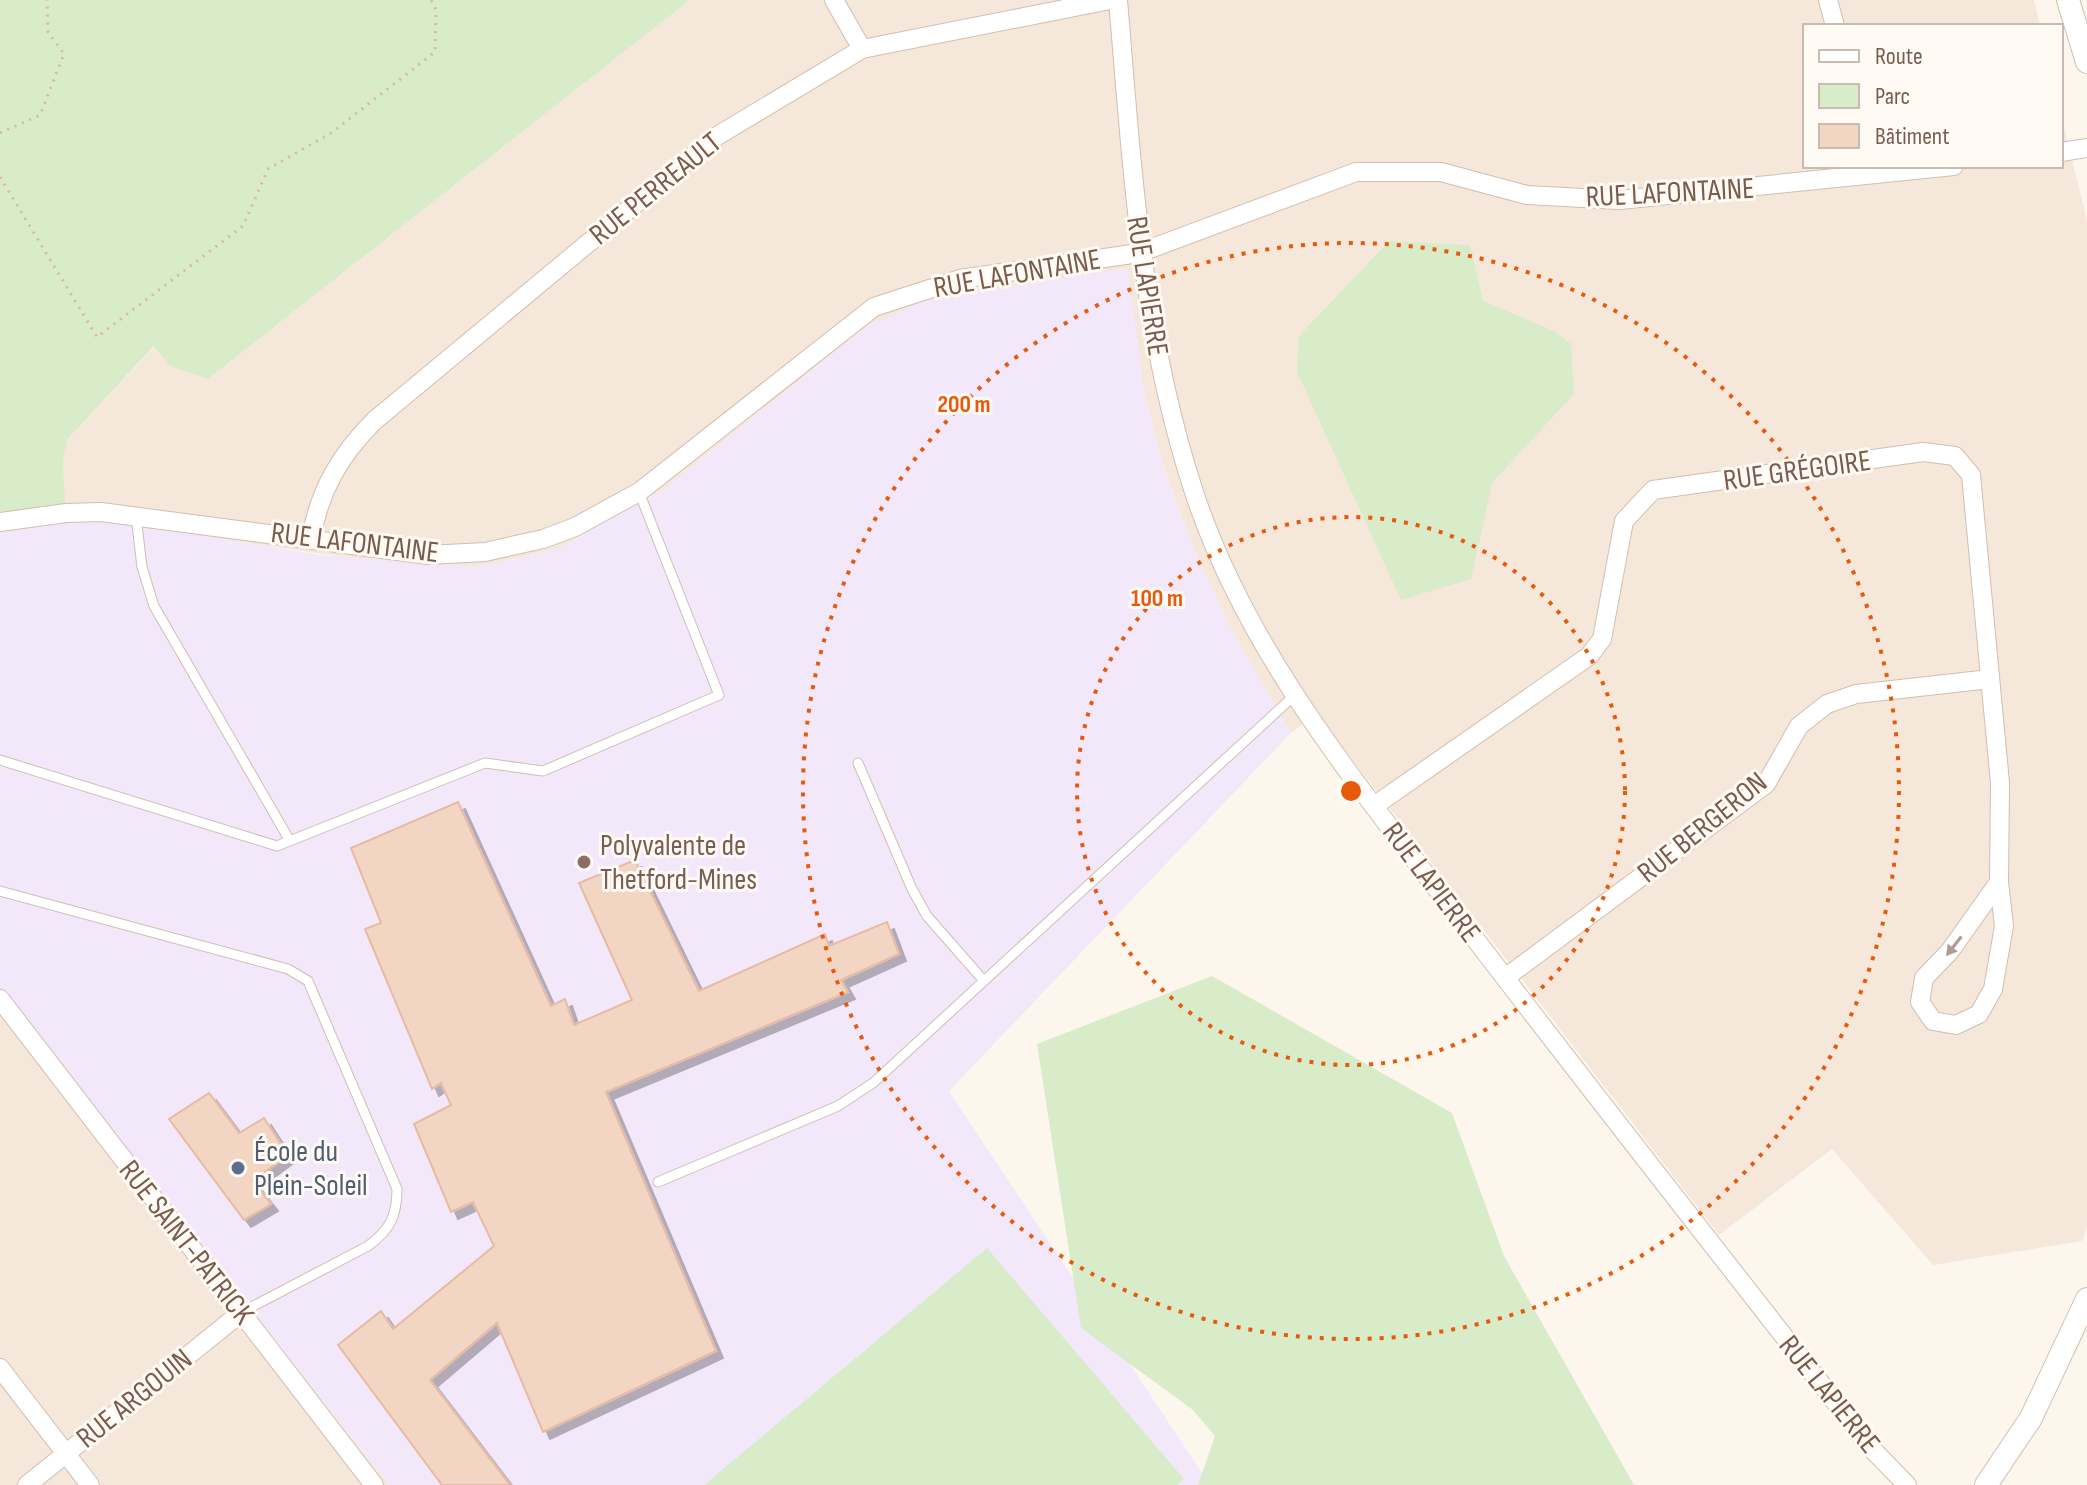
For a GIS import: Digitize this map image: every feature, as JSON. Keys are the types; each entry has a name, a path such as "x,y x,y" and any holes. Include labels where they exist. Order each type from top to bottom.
{"street":[{"path":"834,0 862,49"},
{"name":"RUE PERREAULT","path":"311,539 316,514 330,478 348,446 374,421 717,136 862,49 1110,0"},
{"name":"RUE LAPIERRE","path":"1118,0 1139,253 1163,385 1193,491 1230,584 1277,670 1374,806 1871,1448 1907,1485"},
{"path":"1828,0 1834,24"},
{"path":"2068,0 2087,62"},
{"path":"2063,152 2087,148"},
{"name":"RUE LAFONTAINE","path":"0,522 66,513 136,516 428,555 485,552 543,539 575,527 639,492 874,307 960,279 1139,253 1356,172 1441,172 1527,195 1620,200 1922,168"},
{"name":"RUE GRÉGOIRE","path":"1374,806 1589,656 1602,639 1624,521 1653,490 1923,452 1955,456 1971,475 2000,783 1999,882 2004,926 1993,989 1979,1014 1956,1025 1933,1021 1920,1002 1924,978 1950,951 1999,882"},
{"name":"RUE BERGERON","path":"1505,978 1766,784 1799,726 1827,704 1856,694 1990,679"},
{"name":"RUE SAINT-PATRICK","path":"0,999 374,1485"},
{"path":"1986,1485 2031,1418 2087,1299"},
{"name":"RUE ARGOUIN","path":"27,1485 242,1312"},
{"path":"0,1368 90,1485"}],"lane":[{"path":"0,760 277,846 485,763 543,771 719,695 639,492"},
{"path":"136,516 142,567 154,606 290,841"},
{"path":"658,1182 838,1106 873,1083 1295,695"},
{"path":"858,763 927,916 984,981"},
{"path":"0,891 288,969 308,981 397,1189 397,1212 385,1234 368,1246 242,1312"}],"path":[{"path":"0,133 40,115 64,54 48,32 47,0"},
{"path":"0,177 97,337 243,226 268,169 331,133 435,52 436,10 431,0"}],"shaded area":[{"path":"690,0 2034,0 2040,24 1803,24 1803,168 2063,168 2063,123 2087,221 2087,1227 2082,1241 1933,1265 1832,1149 1719,1235 1317,714 1291,733 1233,633 1194,550 1163,466 1145,395 870,324 664,489 559,548 478,567 407,566 198,536 66,513 63,463 67,440 155,346 208,379"},
{"name":"Polyvalente de Thetford-Mines","path":"1127,268 1145,395 1163,467 1194,550 1233,633 1291,733 949,1091 1210,1485 389,1485 0,992 0,522 66,513 320,555 478,567 559,548 664,489 870,324 930,299"},
{"path":"0,992 389,1485 0,1485"}],"green space":[{"path":"0,0 690,0 208,379 170,366 154,346 67,440 63,463 66,513 0,522"},
{"path":"1389,241 1470,245 1483,301 1554,331 1571,344 1574,394 1492,483 1471,579 1401,600 1297,372 1299,336"},
{"path":"1212,976 1452,1113 1504,1256 1634,1485 1198,1485 1215,1436 1193,1410 1081,1328 1037,1044"},
{"path":"987,1248 1184,1479 1177,1485 704,1485"}],"building":[{"name":"Polyvalente de Thetford-Mines","path":"458,802 551,1006 565,999 574,1025 632,1000 579,883 635,860 699,991 825,934 829,946 887,922 899,954 841,980 848,992 606,1092 716,1351 543,1432 497,1323 430,1380 510,1485 442,1485 338,1345 381,1311 393,1329 494,1246 473,1202 451,1212 414,1124 451,1105 441,1083 432,1089 365,929 381,923 351,848"},
{"name":"École du Plein-Soleil","path":"209,1093 239,1133 264,1118 288,1155 253,1181 271,1204 244,1220 169,1119"}],"place":[{"name":"Polyvalente de Thetford-Mines","path":"584,862"},
{"name":"École du Plein-Soleil","path":"238,1168"}]}
